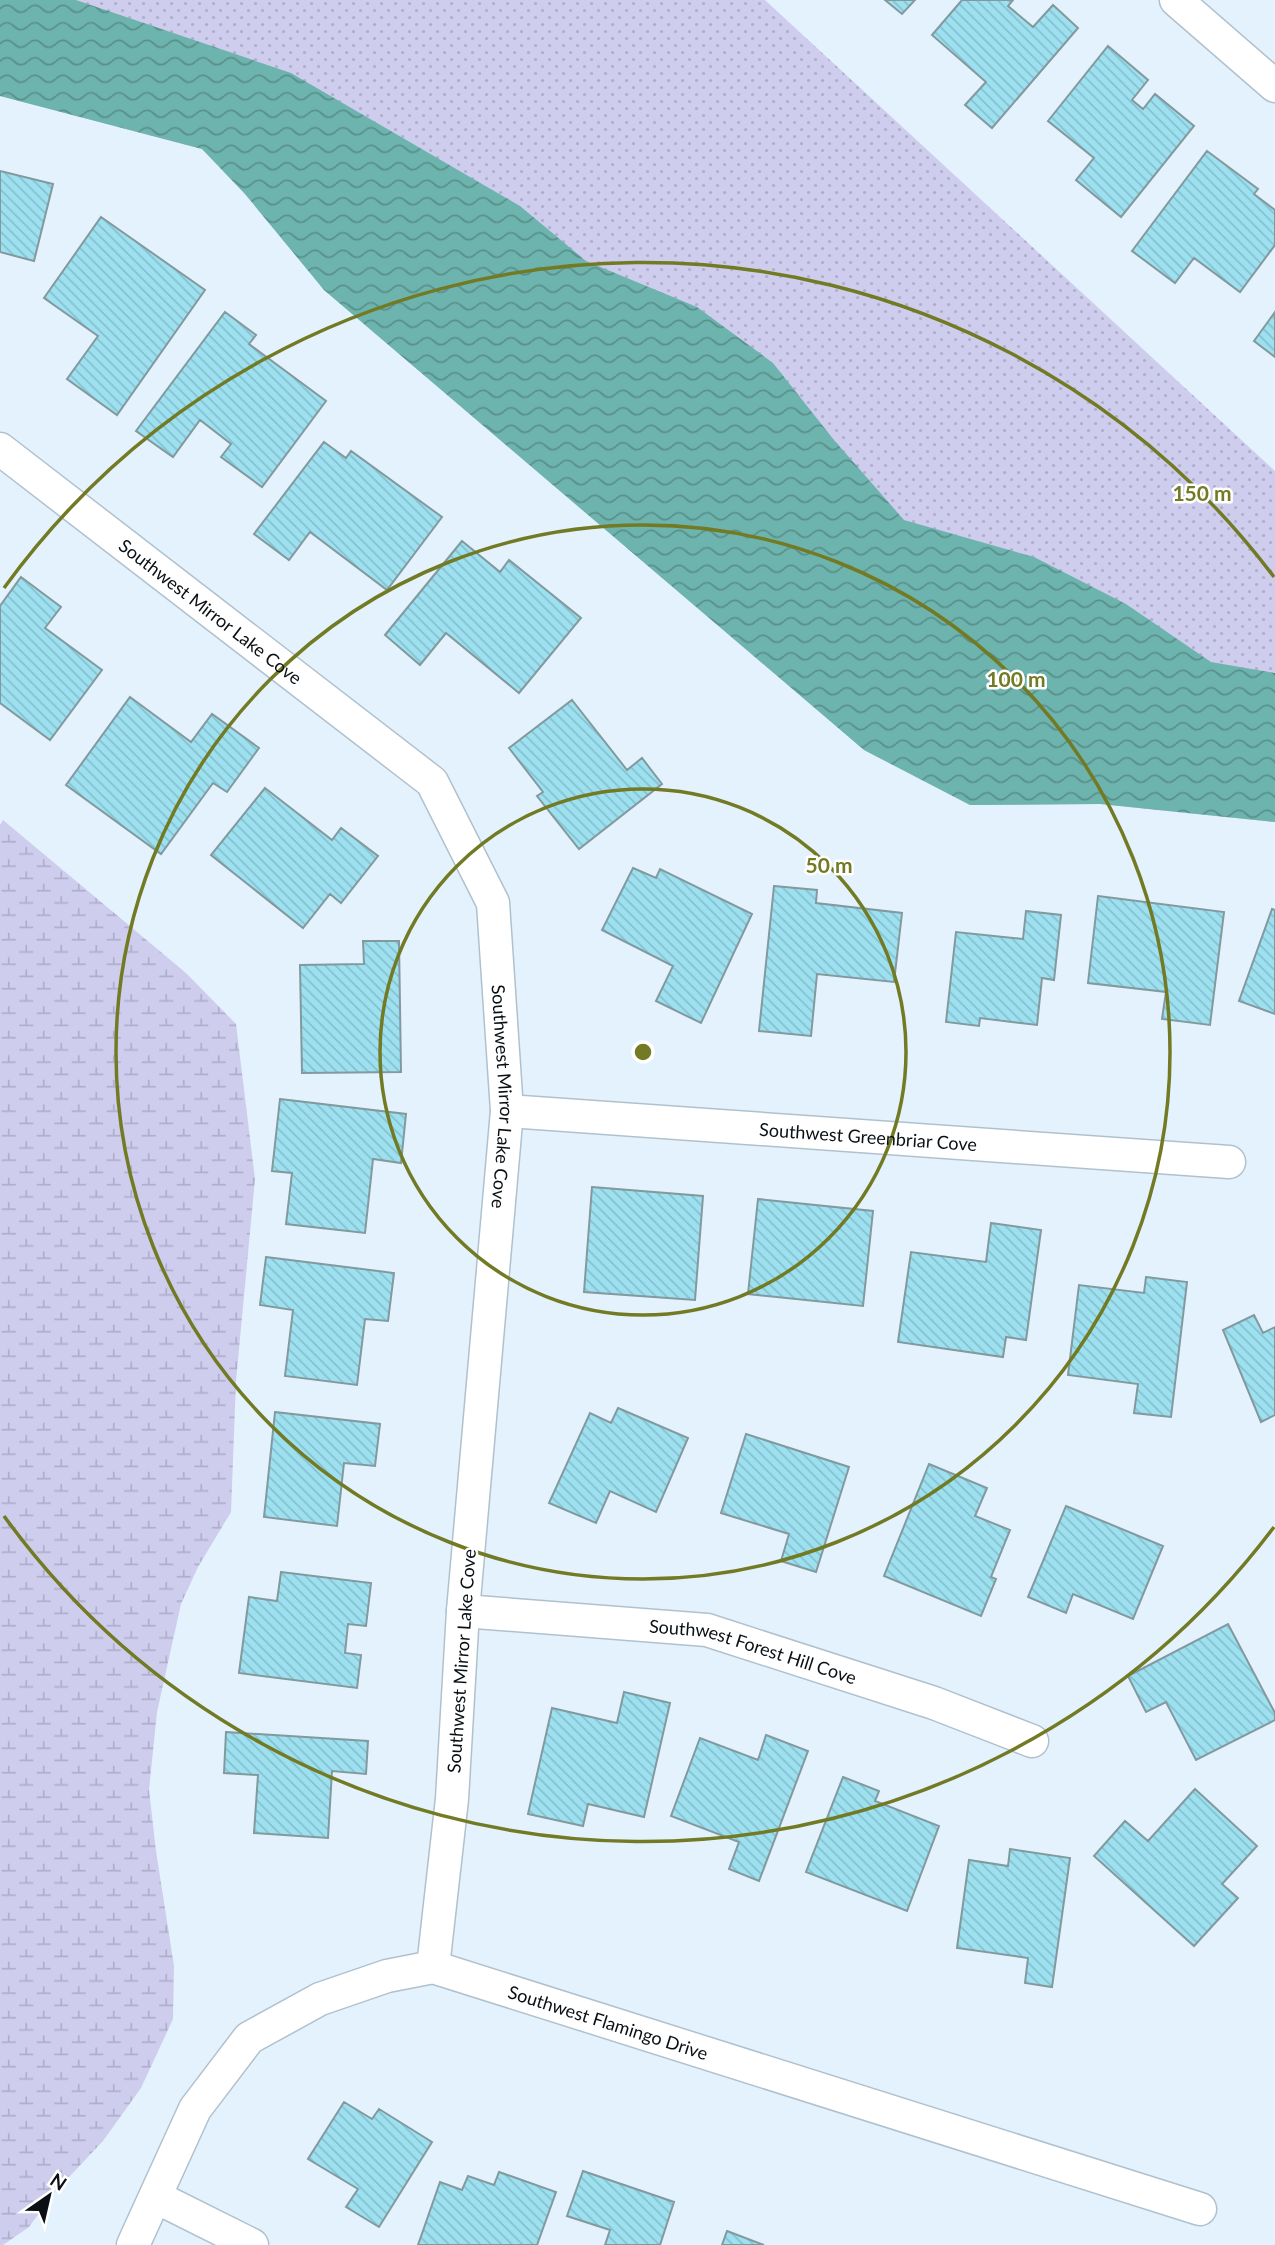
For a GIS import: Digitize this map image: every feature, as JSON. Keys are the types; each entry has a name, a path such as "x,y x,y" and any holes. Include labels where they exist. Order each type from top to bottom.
{"street":[{"path":"1175,0 1275,86"},
{"name":"Southwest Mirror Lake Cove","path":"0,449 432,782 492,903 507,1111 463,1611 452,1799 433,1967"},
{"name":"Southwest Greenbriar Cove","path":"507,1111 1229,1162"},
{"name":"Southwest Forest Hill Cove","path":"463,1611 707,1630 934,1703 1032,1741"},
{"name":"Southwest Flamingo Drive","path":"133,2245 195,2109 250,2038 320,1999 387,1976 433,1967 1200,2209"},
{"path":"156,2197 252,2245"}],"green space":[{"path":"0,0 765,0 1275,471 1275,822 1100,804 970,805 864,750 324,290 245,194 202,149 0,96"},
{"path":"3,820 186,973 236,1024 255,1179 236,1381 231,1512 198,1567 181,1604 157,1712 149,1790 174,1966 173,2019 141,2088 103,2141 53,2194 29,2227 0,2245 0,825"}],"water":[{"path":"0,0 76,0 291,73 520,206 586,261 697,307 773,363 834,440 904,520 1034,557 1126,604 1211,662 1275,673 1275,822 1100,804 970,805 864,750 324,290 245,194 202,149 0,96"}],"building":[{"path":"885,0 915,0 902,14"},
{"path":"962,0 1013,0 1008,6 1033,27 1053,5 1078,28 992,128 965,105 986,82 932,35"},
{"path":"1108,46 1148,80 1132,100 1143,109 1155,94 1194,126 1121,217 1076,180 1094,158 1048,121"},
{"path":"1207,151 1258,189 1254,194 1275,210 1275,245 1240,292 1194,258 1175,283 1132,251"},
{"path":"0,171 53,184 34,261 0,252"},
{"path":"101,217 205,290 117,415 67,379 98,336 44,298"},
{"path":"225,312 256,335 249,344 326,401 262,487 221,457 231,444 200,420 173,457 136,431"},
{"path":"1275,312 1275,357 1254,341"},
{"path":"324,442 346,458 351,451 442,517 387,590 310,532 289,560 254,534"},
{"path":"462,541 500,572 509,560 581,618 519,693 446,633 420,665 385,635"},
{"path":"21,577 61,607 45,628 102,670 50,740 0,703 0,606"},
{"path":"130,697 191,742 212,714 259,748 227,792 213,783 161,854 66,785"},
{"path":"572,700 627,770 642,758 662,784 579,849 537,796 543,792 509,748"},
{"path":"265,788 332,840 341,828 378,856 341,903 330,894 303,928 211,855"},
{"path":"633,868 656,878 660,869 752,914 701,1023 656,1001 673,966 602,930"},
{"path":"774,886 817,890 816,903 902,913 894,982 817,974 811,1036 759,1031"},
{"path":"1098,896 1224,912 1210,1025 1162,1019 1166,992 1088,983"},
{"path":"1272,909 1275,910 1275,1014 1239,1001"},
{"path":"1026,911 1061,915 1054,980 1042,978 1037,1025 980,1018 979,1026 946,1022 956,932 1023,939"},
{"path":"363,941 399,941 401,1072 302,1073 300,965 364,964"},
{"path":"280,1099 406,1114 401,1163 373,1159 365,1233 286,1224 292,1173 272,1171"},
{"path":"592,1187 703,1196 695,1300 584,1292"},
{"path":"758,1199 873,1211 863,1306 748,1294"},
{"path":"991,1223 1041,1230 1026,1340 1006,1337 1003,1357 898,1342 911,1252 986,1262"},
{"path":"266,1257 394,1273 388,1321 365,1319 357,1385 285,1376 293,1310 260,1305"},
{"path":"1146,1277 1187,1282 1171,1417 1134,1413 1138,1384 1068,1375 1079,1285 1144,1293"},
{"path":"1254,1315 1263,1333 1275,1327 1275,1415 1261,1422 1223,1330"},
{"path":"618,1408 688,1438 656,1512 610,1491 596,1523 549,1503 590,1413 611,1423"},
{"path":"275,1412 380,1424 375,1466 344,1463 337,1526 264,1517"},
{"path":"746,1434 849,1467 816,1572 781,1561 789,1534 721,1513"},
{"path":"929,1464 987,1488 975,1516 1010,1530 991,1577 996,1579 981,1616 884,1576"},
{"path":"1066,1506 1163,1546 1133,1619 1073,1594 1066,1613 1028,1597"},
{"path":"281,1572 371,1583 366,1626 348,1624 345,1653 361,1655 357,1688 239,1673 249,1597 277,1601"},
{"path":"1228,1624 1275,1713 1275,1720 1196,1760 1166,1702 1146,1712 1128,1676"},
{"path":"624,1692 670,1703 644,1817 588,1804 583,1826 528,1814 552,1708 617,1723"},
{"path":"226,1732 368,1741 366,1774 332,1771 328,1838 254,1833 258,1775 224,1773"},
{"path":"766,1735 808,1751 759,1881 729,1869 739,1842 671,1816 700,1738 758,1760"},
{"path":"843,1777 879,1791 875,1801 939,1826 907,1911 806,1872"},
{"path":"1195,1789 1257,1846 1222,1884 1238,1898 1194,1946 1094,1856 1125,1821 1148,1841"},
{"path":"1010,1849 1070,1858 1052,1987 1025,1983 1028,1958 957,1948 969,1860 1008,1866"},
{"path":"344,2102 372,2119 379,2109 432,2142 379,2227 346,2207 358,2189 308,2159"},
{"path":"583,2171 674,2202 660,2245 605,2245 610,2230 567,2216"},
{"path":"499,2172 556,2192 537,2245 418,2245 440,2182 462,2190 468,2176 494,2185"},
{"path":"727,2231 764,2245 722,2245"}]}
